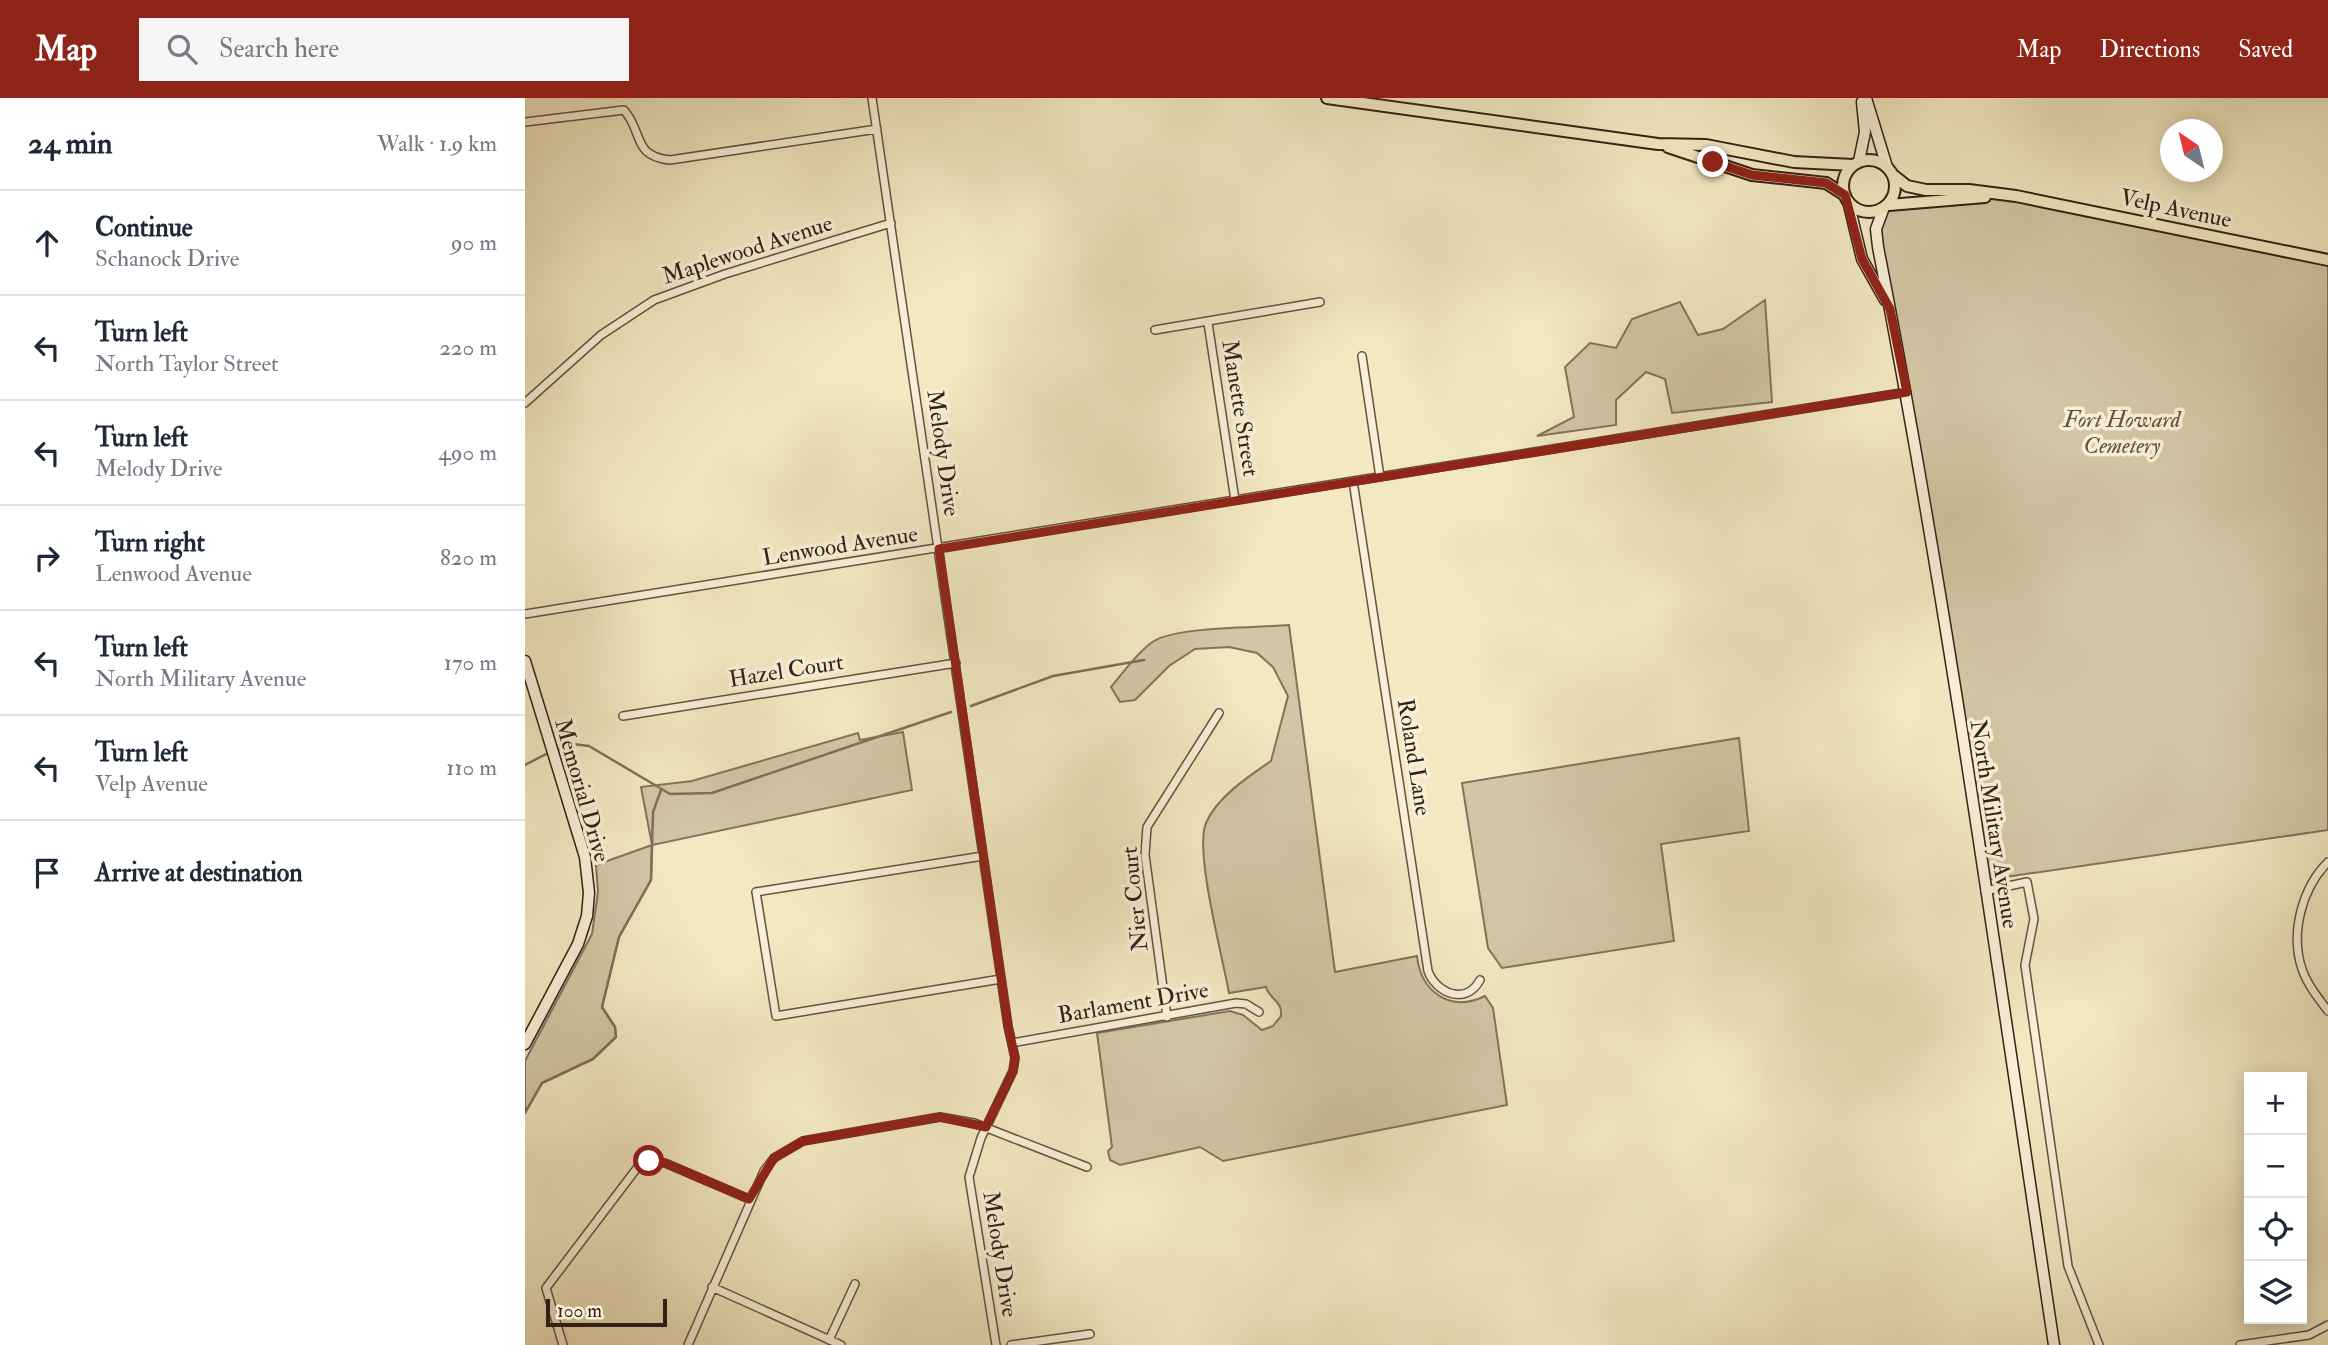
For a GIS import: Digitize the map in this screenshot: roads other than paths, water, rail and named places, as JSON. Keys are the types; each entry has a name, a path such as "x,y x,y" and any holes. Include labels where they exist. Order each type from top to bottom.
{"main road":[{"path":"1327,98 1658,144 1706,145 1794,162 1856,163 1873,160 1891,171"},
{"path":"1658,144 1752,175 1826,183 1863,212 1886,208 1894,191 1891,171 1864,98"},
{"path":"1847,198 1845,177 1856,163 1865,132 1864,98"},
{"name":"Velp Avenue","path":"1891,171 1907,186 1926,190 1969,190 2016,196 2328,260"},
{"name":"Velp Avenue","path":"1886,208 2016,196"},
{"name":"North Military Avenue","path":"1847,198 1862,259 1890,309"},
{"name":"North Military Avenue","path":"1886,208 1877,229 1877,238 1907,392 2054,1345"},
{"name":"Memorial Drive","path":"525,661 585,857 589,905 575,952 525,1044"}],"street":[{"name":"Melody Drive","path":"872,98 1001,979 1015,1058 1013,1071 986,1127 969,1177 996,1345"},
{"path":"525,122 624,110 633,120 644,151 655,158 670,160 877,129"},
{"name":"Maplewood Avenue","path":"525,403 601,335 654,300 725,274 891,223"},
{"path":"1155,330 1320,302"},
{"name":"Manette Street","path":"1208,323 1235,500"},
{"path":"1361,356 1380,477"},
{"name":"Lenwood Avenue","path":"525,614 1907,392"},
{"name":"Roland Lane","path":"1353,481 1428,971 1441,990 1455,995 1472,989 1480,980"},
{"name":"Hazel Court","path":"623,716 955,663"},
{"name":"Nier Court","path":"1167,1017 1145,855 1147,827 1219,713"},
{"path":"983,856 756,891 776,1016 1001,979"},
{"path":"2328,862 2305,893 2298,947 2302,969 2328,1011"},
{"path":"1985,891 2027,882 2034,919 2025,965 2068,1266 2099,1345"},
{"name":"Barlament Drive","path":"1012,1043 1241,1003 1259,1012"},
{"path":"688,1345 749,1199 774,1158 803,1141 940,1117 986,1127 1087,1167"},
{"path":"563,1345 546,1288 637,1168 649,1161 665,1163 749,1199"},
{"path":"829,1340 855,1284"},
{"path":"712,1287 841,1345"},
{"path":"2240,1345 2309,1335 2328,1325"},
{"path":"1011,1345 1090,1334"}],"waterway":[{"path":"971,706 1053,676 1144,660"},
{"path":"556,750 573,744 589,746 670,794 712,793 951,712"},
{"path":"525,765 550,752"},
{"path":"525,1113 542,1083 593,1059 616,1037 615,1027 602,1007 619,937 651,880 653,812 661,790"}],"park label":[{"name":"Fort Howard Cemetery","path":"2122,432"}]}
